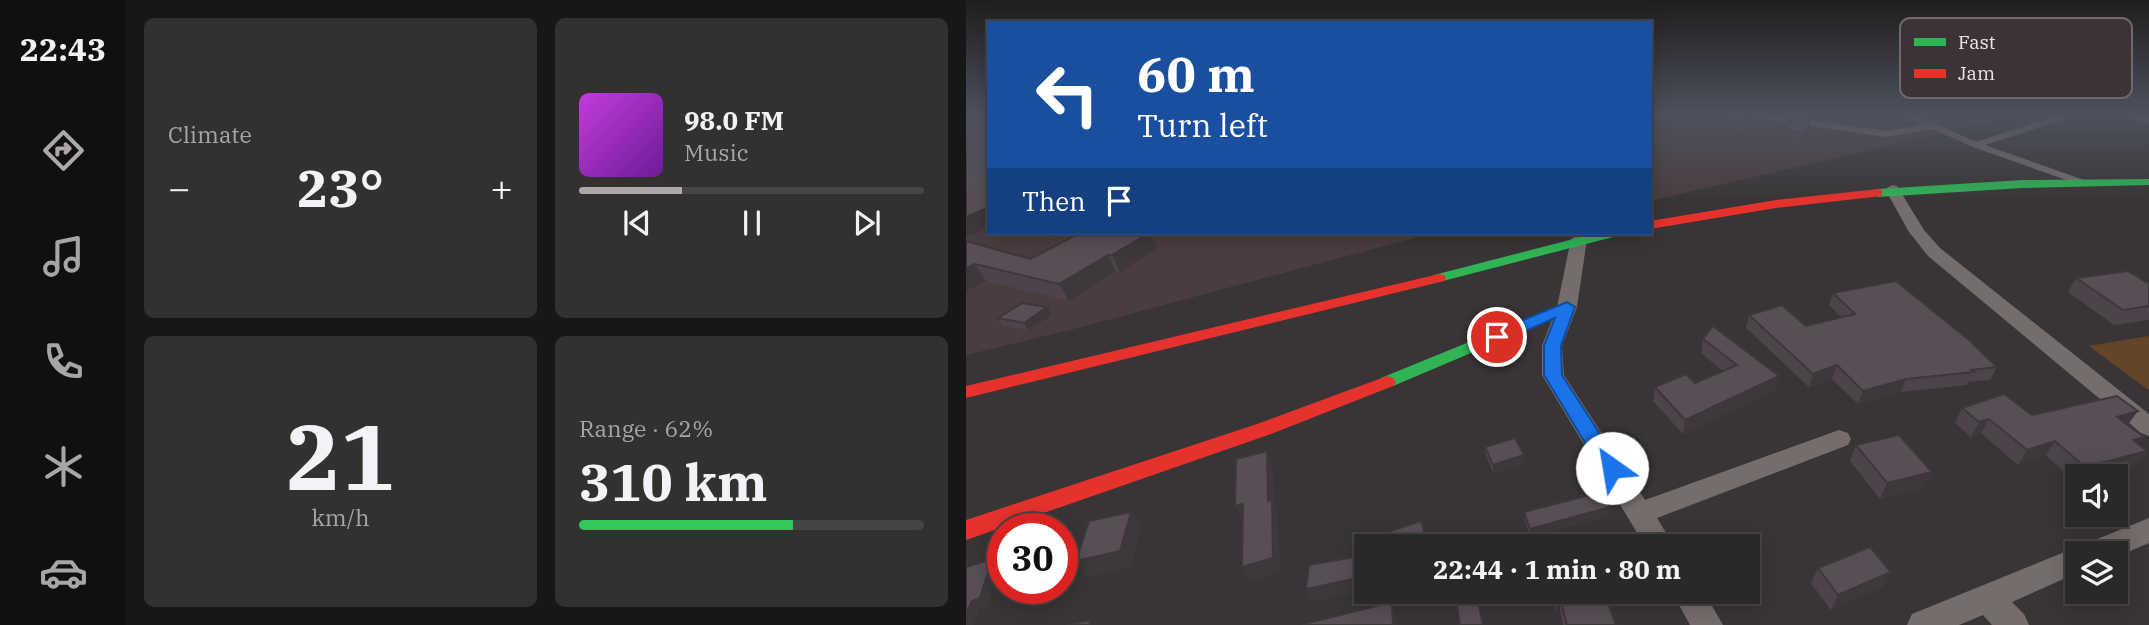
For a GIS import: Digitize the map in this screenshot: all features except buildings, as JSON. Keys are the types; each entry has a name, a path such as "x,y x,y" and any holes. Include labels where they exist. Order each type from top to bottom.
{"street":[{"path":"1652,225 1799,200 1892,189 2015,182 2149,182"},
{"path":"1892,189 1917,232 1934,252 2149,428"},
{"path":"966,392 1077,362 1350,301 1601,235"},
{"path":"1579,239 1567,307 1552,346 1553,375 1653,534"},
{"path":"966,530 1264,429 1428,367 1567,307"},
{"path":"1640,513 1839,439"},
{"path":"2123,541 2149,530"},
{"path":"1923,625 2065,565"},
{"path":"1988,598 2013,625"},
{"path":"1694,604 1707,625"}],"lane":[{"path":"1972,143 2081,182"},
{"path":"1976,145 1982,143"}],"shaded area":[{"path":"966,143 987,143 987,235 1426,235 1074,329 966,355"},
{"path":"1652,143 1900,143 1652,201"},
{"path":"2149,336 2149,389 2089,346"}],"traffic: fast":[{"path":"1878,193 2022,184 2149,182"},
{"path":"1439,278 1604,235"},
{"path":"1387,382 1567,307"}],"traffic: jam":[{"path":"1652,225 1776,204 1878,193"},
{"path":"966,392 1439,278"},
{"path":"966,530 1264,429 1387,382"}],"route":[{"path":"1497,337 1567,307 1552,346 1553,375 1612,468"}]}
